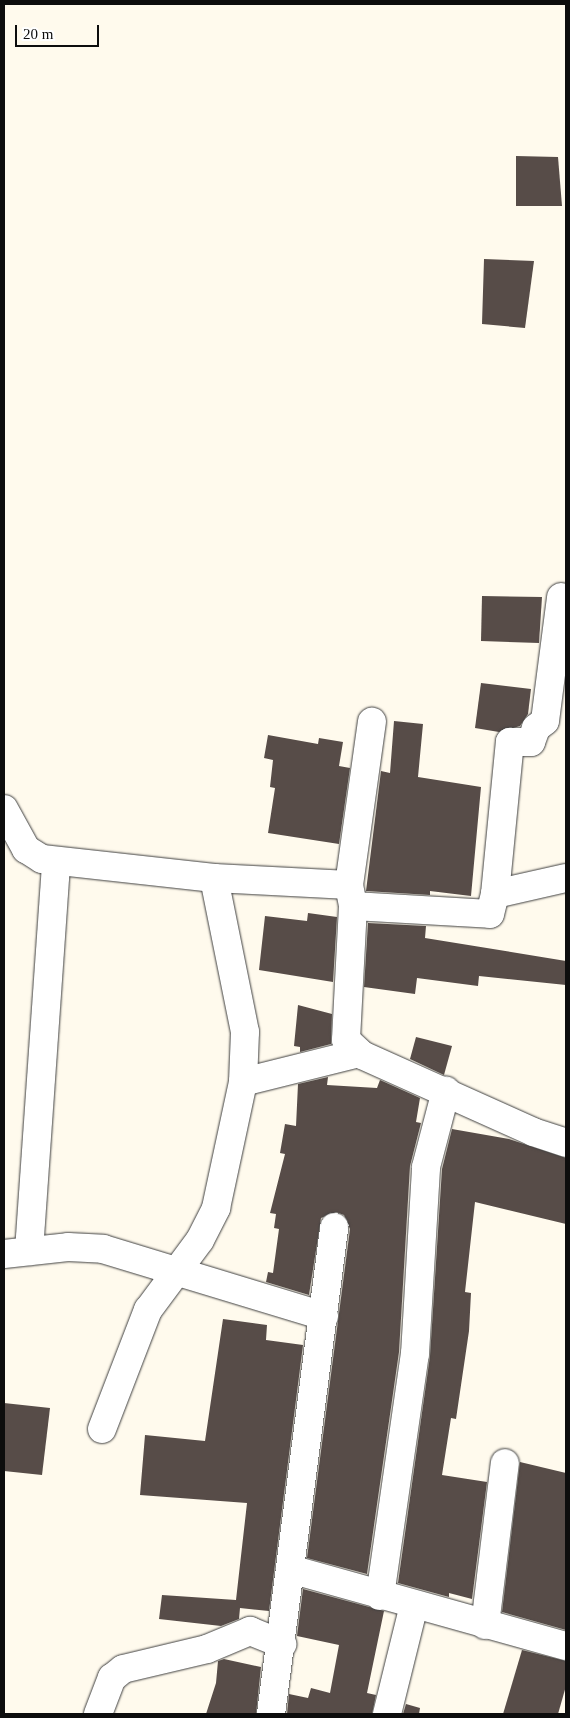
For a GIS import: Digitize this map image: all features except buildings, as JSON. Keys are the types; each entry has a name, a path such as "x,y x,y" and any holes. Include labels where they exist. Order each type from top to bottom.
{"street":[{"path":"4,809 26,849 42,859 214,878 490,914 495,894 510,742 531,742 536,728 545,720 559,672 561,597"},
{"path":"372,722 351,896 346,1040 359,1053 533,1132 566,1143"},
{"path":"56,862 16,1253 103,1249 175,1274 324,1316"},
{"path":"102,1429 139,1328 200,1240 216,1208 243,1082 245,1032 214,878"},
{"path":"495,894 566,878"},
{"path":"243,1082 359,1053"},
{"path":"380,1596 415,1354 426,1167 446,1091"},
{"path":"270,1714 282,1644 334,1227"},
{"path":"485,1625 505,1463"},
{"path":"290,1569 380,1596 566,1646"},
{"path":"388,1714 414,1605"},
{"path":"98,1714 112,1678 130,1667 208,1650 250,1631 282,1644"}]}
